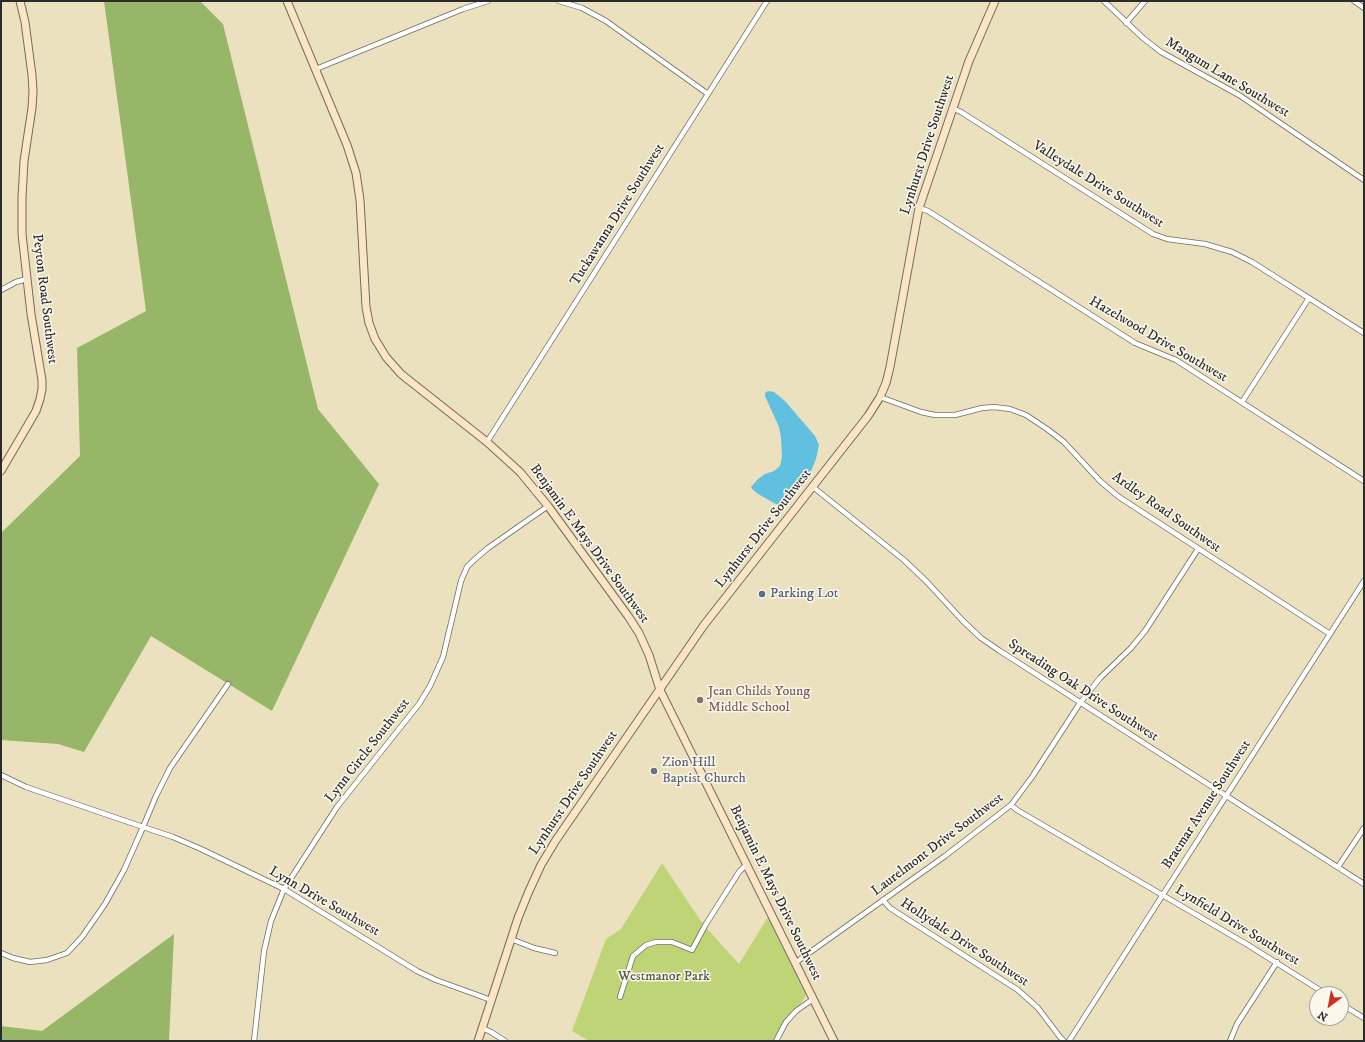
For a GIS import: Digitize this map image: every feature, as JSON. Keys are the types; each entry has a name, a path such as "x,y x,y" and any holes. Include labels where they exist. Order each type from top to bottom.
{"street":[{"name":"Peyton Road Southwest","path":"1,471 36,411 42,389 22,234 24,161 33,92 25,22 20,1"},
{"name":"Benjamin E Mays Drive Southwest","path":"287,1 348,145 356,173 360,200 366,307 369,323 375,339 386,357 401,374 487,442 520,472 548,506 628,616 639,633 649,655 660,690 834,1041"},
{"path":"316,69 463,9 488,1"},
{"path":"559,1 582,8 606,20 708,94"},
{"name":"Tuckawanna Drive Southwest","path":"487,442 767,1"},
{"name":"Lynhurst Drive Southwest","path":"478,1041 511,938 529,891 541,865 556,840 704,625 813,487 868,416 880,398 890,367 919,208 969,61 995,1"},
{"name":"Mangum Lane Southwest","path":"1104,1 1126,23 1161,52 1239,95 1364,180"},
{"path":"1126,23 1145,1"},
{"path":"1354,1 1364,8"},
{"name":"Valleydale Drive Southwest","path":"952,108 961,112 1153,234 1167,239 1205,244 1232,252 1252,262 1364,333"},
{"name":"Hazelwood Drive Southwest","path":"919,208 928,211 1135,343 1176,360 1364,481"},
{"path":"1,290 16,282 27,279"},
{"path":"1242,402 1309,298"},
{"name":"Ardley Road Southwest","path":"880,398 921,412 935,414 955,414 994,407 1010,409 1026,415 1064,442 1100,481 1119,497 1330,634"},
{"name":"Spreading Oak Drive Southwest","path":"813,487 904,560 981,638 1364,884"},
{"name":"Lynn Circle Southwest","path":"254,1041 264,951 271,921 284,889 337,807 419,704 430,686 443,657 461,581 467,567 488,548 548,506"},
{"name":"Laurelmont Drive Southwest","path":"795,963 944,856 1011,805 1032,777 1080,703 1100,678 1131,648 1145,631 1198,549"},
{"name":"Braemar Avenue Southwest","path":"1069,1041 1364,581"},
{"path":"1,953 13,958 30,962 47,960 67,953 86,932 105,904 124,870 156,796 170,768 228,684"},
{"name":"Lynn Drive Southwest","path":"1,775 26,787 143,826 201,849 284,889 418,971 436,980 491,1000"},
{"name":"Lynfield Drive Southwest","path":"1011,805 1017,810 1277,962 1314,986"},
{"path":"1338,868 1364,828"},
{"path":"620,997 634,956 646,945 656,942 672,942 692,950 714,911 739,872 746,864"},
{"name":"Hollydale Drive Southwest","path":"883,900 890,908 1018,990 1038,1008 1064,1041"},
{"path":"511,938 534,948 554,953"},
{"path":"1230,1041 1237,1024 1277,962"},
{"path":"776,1041 786,1022 796,1011 813,999"},
{"path":"1349,1009 1364,1018"},
{"path":"482,1028 505,1041"}],"green space":[{"path":"104,1 200,1 223,24 318,409 379,484 272,711 151,636 84,752 58,744 1,740 1,533 80,456 77,348 146,311"},
{"name":"Westmanor Park","path":"662,863 703,924 739,964 768,917 806,995 778,1041 589,1041 572,1031 606,939 621,929"},
{"path":"174,934 169,1041 1,1041 1,1026 42,1031"}],"water":[{"path":"768,391 774,392 785,401 815,436 819,445 816,459 809,476 786,507 783,508 758,494 751,487 758,479 765,474 774,471 780,466 782,457 779,427 765,396 765,393"}],"waterway":[{"path":"1,1038 5,1041"}],"place":[{"name":"Parking Lot","path":"762,594"},
{"name":"Jean Childs Young Middle School","path":"700,700"},
{"name":"Zion Hill Baptist Church","path":"654,771"}]}
